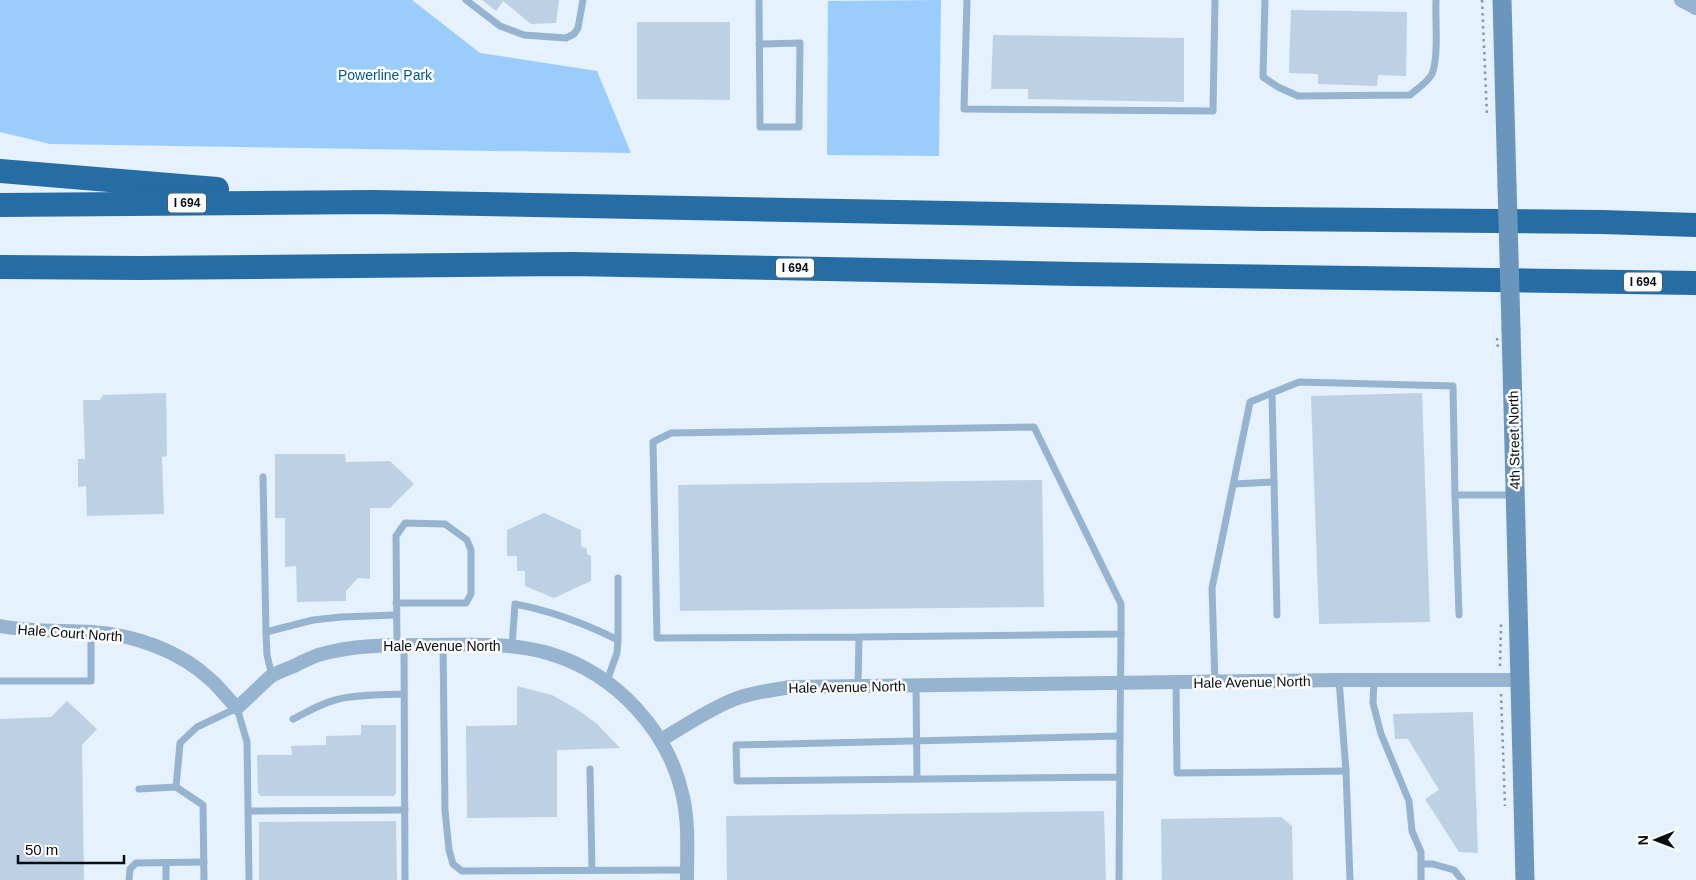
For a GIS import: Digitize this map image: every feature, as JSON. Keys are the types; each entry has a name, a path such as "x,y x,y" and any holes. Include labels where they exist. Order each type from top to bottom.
{"highway":[{"path":"0,172 374,202"},
{"name":"I 694","path":"0,204 374,202 1264,219 1602,222 1696,225"},
{"name":"I 694","path":"0,268 573,264 1066,274 1696,283"}],"street":[{"name":"4th Street North","path":"1502,0 1525,880"},
{"path":"1681,0 1696,8"},
{"name":"Hale Court North","path":"0,626 24,631 91,632 120,635 149,644 173,653 210,679 237,708"},
{"name":"Hale Avenue North","path":"237,708 272,676 317,656 342,649 400,645 512,646 551,654 582,667 607,681 644,716 661,740 712,710 735,699 764,691 792,687 1176,684 1339,680 1520,680"},
{"path":"661,740 674,766 683,797 687,824 687,875"}],"lane":[{"path":"466,0 500,26 524,35 566,38 574,34 578,28 583,0"},
{"path":"759,44 800,43 800,127 760,127 759,44 760,0"},
{"path":"967,0 964,109 1203,111 1213,111 1215,0"},
{"path":"1265,0 1263,77 1278,88 1298,96 1410,95 1423,85 1432,74 1435,56 1436,0"},
{"path":"1216,683 1212,588 1250,402 1299,382 1453,386 1459,615"},
{"path":"1272,393 1278,615"},
{"path":"1119,880 1119,777 1120,736 1120,684 1121,634 1121,604 1034,427 671,433 653,442 658,638 1121,634"},
{"path":"262,477 267,655 272,676"},
{"path":"1234,484 1274,482"},
{"path":"1455,495 1508,495"},
{"path":"396,604 466,603 471,594 471,550 467,540 445,524 405,523 396,536 396,604 396,614 404,694 405,880"},
{"path":"607,681 617,653 618,578"},
{"path":"512,646 514,604 559,614 618,640"},
{"path":"266,632 313,620 396,614"},
{"path":"0,681 91,681 91,632"},
{"path":"858,686 859,637"},
{"path":"443,645 445,810 448,850 453,864 462,871 592,870 687,875"},
{"path":"1339,680 1346,772 1350,880"},
{"path":"1374,680 1373,703 1380,734 1409,801 1412,831 1421,852 1421,880"},
{"path":"1176,684 1177,773 1346,772"},
{"path":"916,686 917,779"},
{"path":"293,719 336,699 404,694"},
{"path":"176,787 180,743 197,727 237,708 247,742 249,880"},
{"path":"1119,777 737,781 736,745 1120,736"},
{"path":"590,769 592,870"},
{"path":"139,789 176,787 202,805 204,880"},
{"path":"249,811 405,810"},
{"path":"129,880 130,869 136,863 204,862"},
{"path":"166,863 166,880"},
{"path":"1421,864 1433,864 1454,870 1462,880"}],"path":[{"path":"1482,0 1487,117"}],"green space":[{"name":"Powerline Park","path":"0,0 412,0 480,53 597,71 631,153 50,144 0,132"},
{"path":"941,0 939,156 827,155 828,1"}],"building":[{"path":"482,0 559,0 556,23 531,24 503,1 496,11"},
{"path":"1291,10 1407,12 1406,76 1378,75 1377,86 1318,84 1318,74 1289,73"},
{"path":"637,22 730,22 730,100 637,99"},
{"path":"993,35 1184,38 1184,102 1028,99 1028,89 991,89"},
{"path":"166,393 167,456 162,457 164,514 87,516 86,486 78,487 78,459 85,459 83,400 100,400 103,395"},
{"path":"1422,393 1430,622 1319,624 1311,396"},
{"path":"275,454 345,454 346,462 390,461 414,484 390,508 370,508 370,579 358,578 346,591 346,601 297,602 296,566 285,567 285,518 275,518"},
{"path":"1042,480 1044,607 680,611 678,485"},
{"path":"544,513 581,530 581,546 587,549 587,554 591,556 591,581 554,598 525,586 525,571 517,571 517,556 507,556 507,530"},
{"path":"517,686 552,695 575,708 596,723 620,748 557,750 557,817 467,818 466,726 517,725"},
{"path":"67,701 97,729 82,745 84,880 0,880 0,719 51,717"},
{"path":"1473,712 1478,853 1459,852 1425,799 1439,790 1408,739 1395,739 1393,714"},
{"path":"361,725 396,725 396,793 394,796 261,796 258,793 257,755 292,755 291,746 326,745 326,736 361,735"},
{"path":"1104,811 1106,880 727,880 726,816"},
{"path":"1281,817 1292,826 1293,880 1162,880 1161,819"},
{"path":"396,821 397,880 259,880 259,822"}]}
